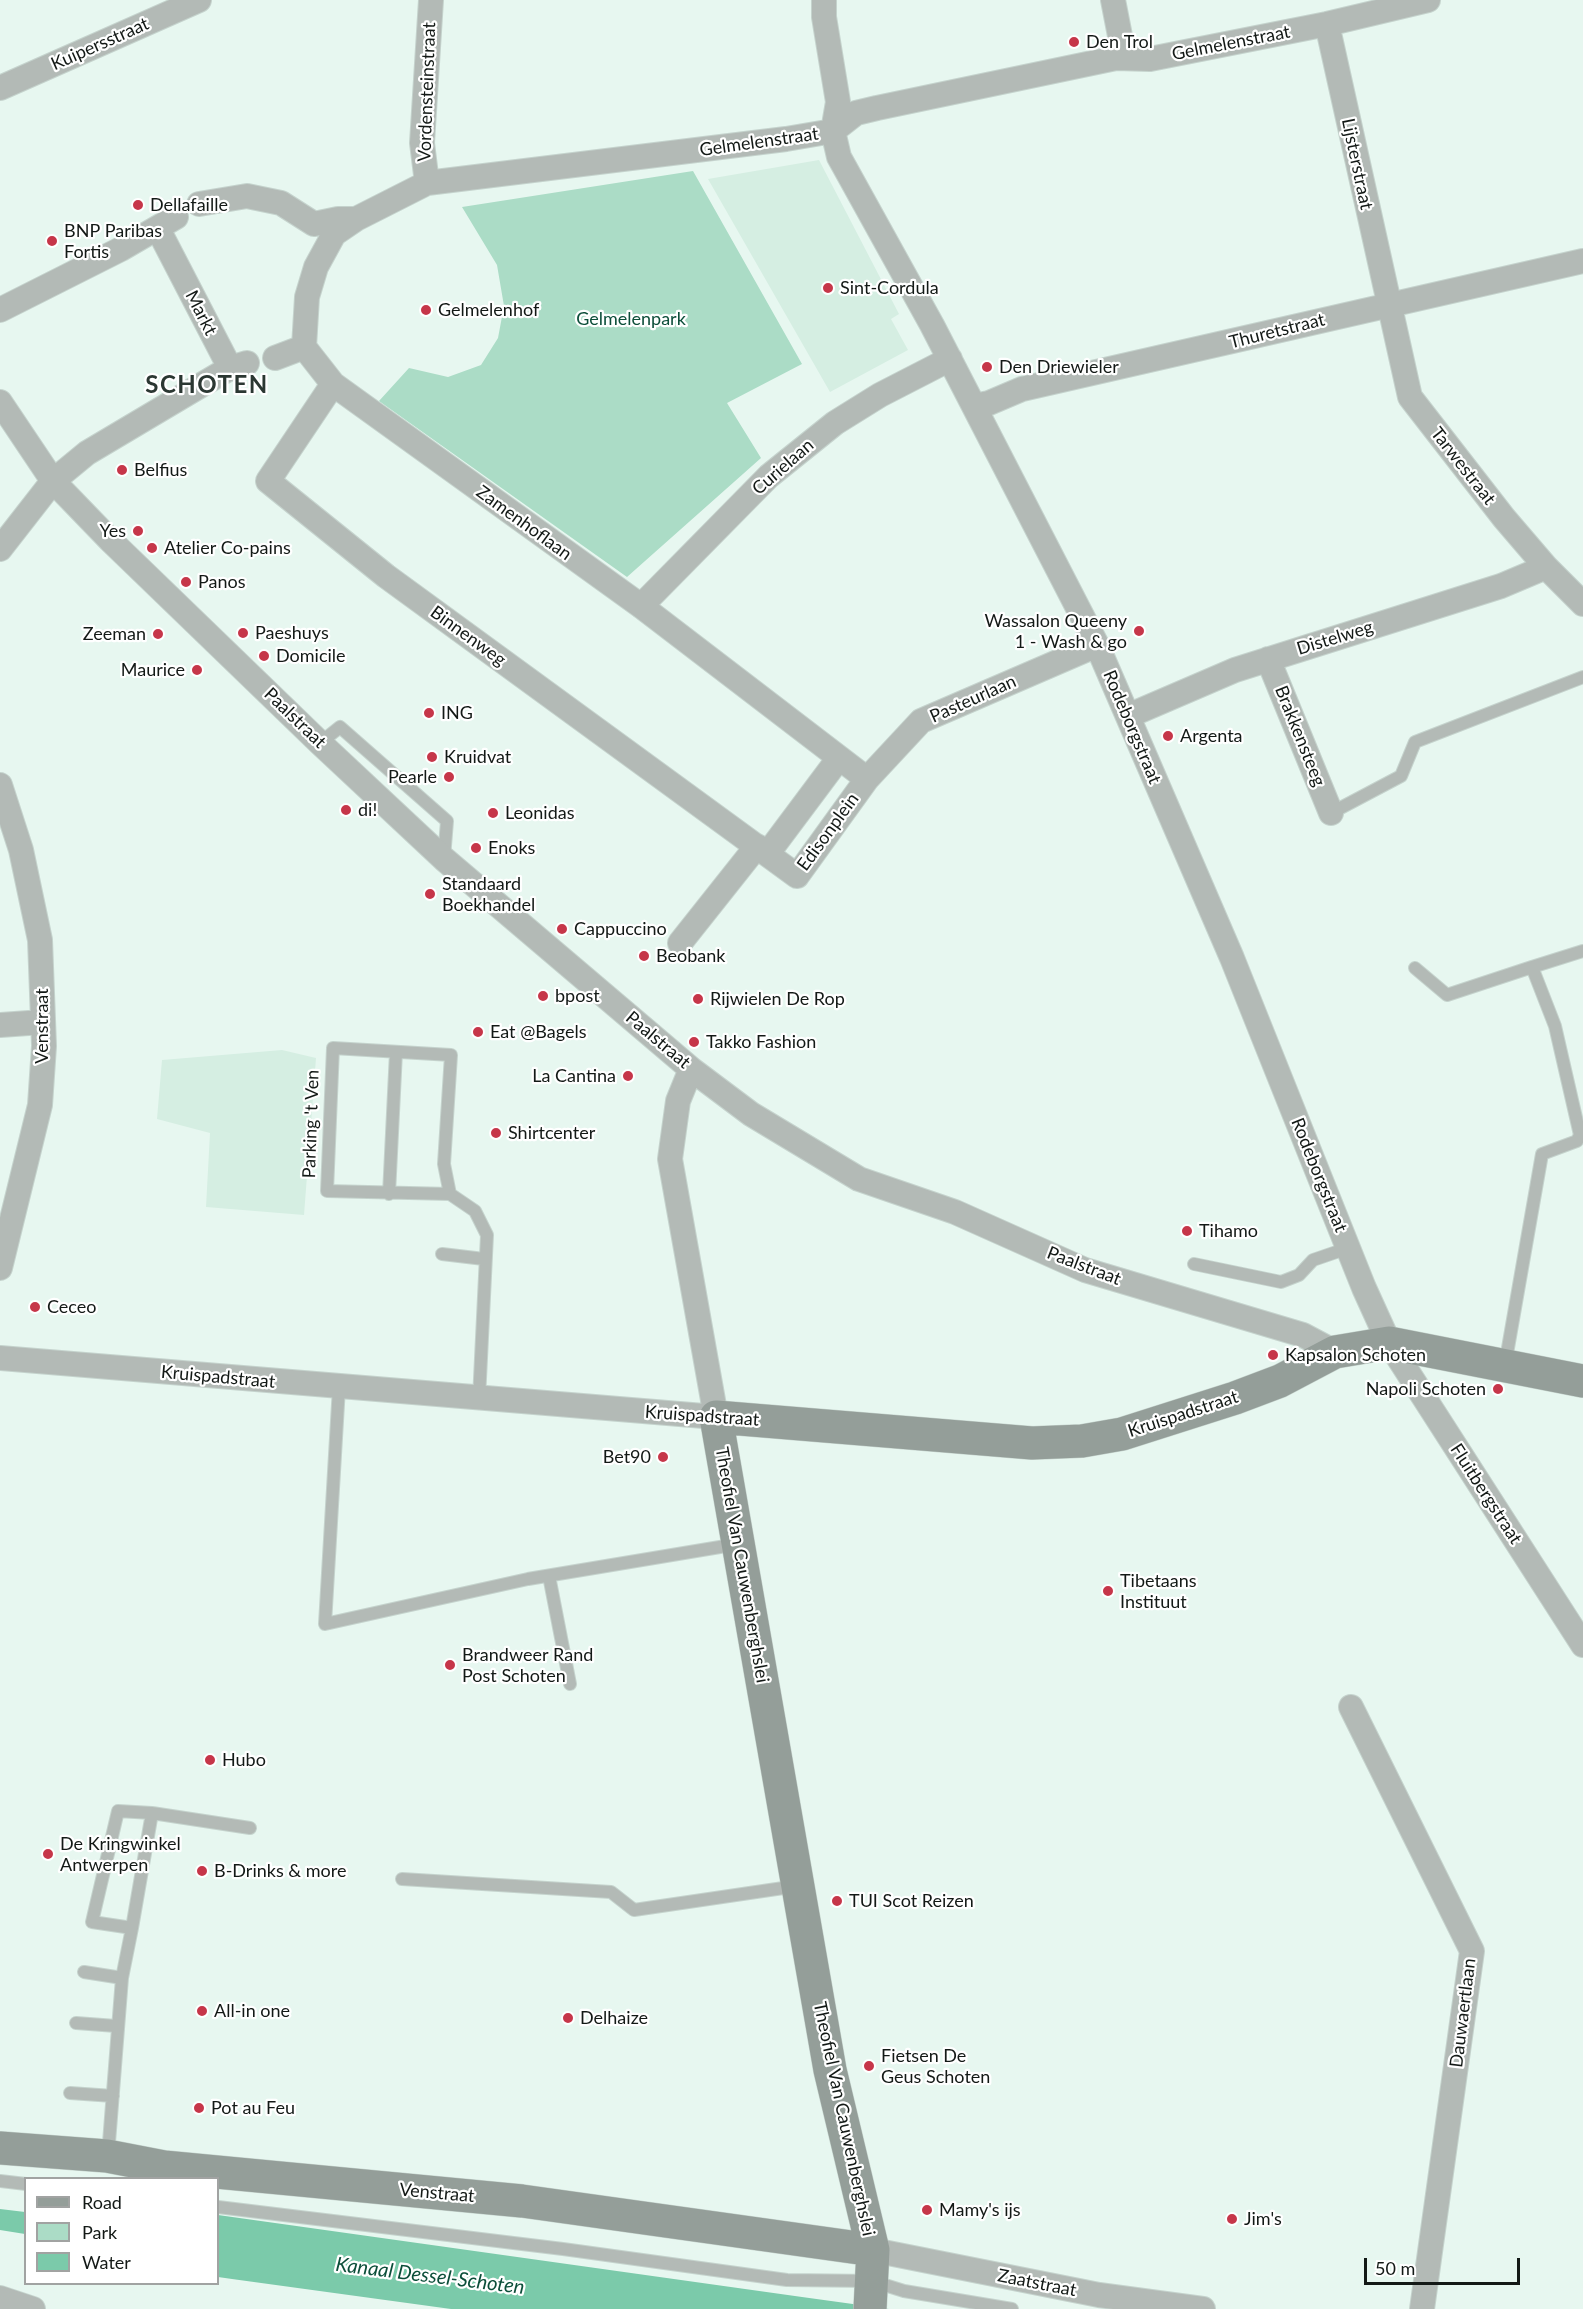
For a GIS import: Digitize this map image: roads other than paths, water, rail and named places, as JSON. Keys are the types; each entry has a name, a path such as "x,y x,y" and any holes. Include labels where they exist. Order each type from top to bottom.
{"street":[{"name":"Kuipersstraat","path":"0,88 160,8 199,0"},
{"name":"Vordensteinstraat","path":"427,183 422,143 431,0"},
{"path":"824,0 825,27 838,102 833,131"},
{"path":"1113,0 1121,41 1116,58"},
{"name":"Gelmelenstraat","path":"199,204 247,196 281,203 314,224 338,219 356,219 427,183 720,148 833,131 856,113 1116,58 1150,59 1327,24 1428,0"},
{"name":"Lijsterstraat","path":"1327,24 1388,304"},
{"name":"Rodeborgstraat","path":"833,131 839,157 950,359 1097,645 1254,1011 1348,1248 1389,1343"},
{"path":"275,358 304,348 307,297 316,267 334,234 356,219"},
{"name":"Markt","path":"0,310 121,249 167,223 238,366 87,453 53,481 0,549"},
{"name":"Thuretstraat","path":"974,406 989,404 1022,389 1583,261"},
{"name":"Tarwestraat","path":"1388,304 1410,397 1546,567 1583,604"},
{"name":"Zamenhoflaan","path":"304,348 333,384 640,606 867,779"},
{"name":"Curielaan","path":"640,606 769,476 835,423 880,395 950,359"},
{"name":"Binnenweg","path":"333,384 268,481 386,576 763,849"},
{"name":"Paalstraat","path":"0,402 53,481 110,540 320,743 444,859 691,1069 751,1114 859,1179 955,1212 1085,1270 1303,1335 1335,1352"},
{"name":"Distelweg","path":"1128,716 1268,658 1501,586 1546,567"},
{"name":"Pasteurlaan","path":"867,779 921,721 1097,645"},
{"name":"Brakkensteeg","path":"1268,658 1331,813"},
{"name":"Edisonplein","path":"680,943 839,758"},
{"name":"Edisonplein","path":"763,849 797,876 867,779"},
{"name":"Venstraat","path":"0,785 21,850 40,940 43,1022 40,1105 0,1268"},
{"path":"0,1025 43,1022"},
{"name":"Theofiel Van Cauwenberghslei","path":"691,1069 678,1101 670,1159 837,2106 872,2285"},
{"path":"1389,1343 1583,1381"},
{"name":"Kruispadstraat","path":"0,1358 1032,1443 1082,1441 1122,1434 1244,1395 1280,1381 1335,1352 1389,1343"},
{"name":"Fluitbergstraat","path":"1389,1343 1583,1644"},
{"name":"Dauwaertlaan","path":"1351,1707 1472,1951 1422,2309"},
{"name":"Venstraat","path":"0,2148 107,2156 164,2167 522,2200 872,2285"},
{"name":"Zaatstraat","path":"872,2285 1099,2295 1203,2309"},
{"path":"0,2298 33,2309"}],"lane":[{"path":"1331,813 1401,776 1415,742 1583,677"},
{"path":"1415,968 1447,995 1583,951"},
{"path":"1505,1366 1542,1154 1577,1141 1580,1134 1555,1026 1532,967"},
{"name":"Parking 't Ven","path":"333,1048 396,1052 451,1054 444,1164 450,1194 327,1191 333,1048"},
{"path":"389,1194 396,1052"},
{"path":"450,1194 475,1211 487,1235 484,1259 479,1399"},
{"path":"1194,1264 1281,1282 1299,1275 1312,1260 1348,1248"},
{"path":"442,1254 484,1259"},
{"path":"339,1387 325,1624 549,1576 738,1544"},
{"path":"549,1576 570,1684"},
{"path":"132,1928 92,1922 118,1811 152,1813 250,1828"},
{"path":"107,2156 113,2096 116,2026 122,1978 152,1813"},
{"path":"402,1879 611,1892 634,1910 798,1886"},
{"path":"84,1972 122,1978"},
{"path":"76,2023 116,2026"},
{"path":"70,2093 113,2096"},
{"path":"0,2181 24,2184"},
{"path":"219,2207 787,2280 872,2285 1012,2309"}],"water":[{"path":"0,2209 24,2212 24,2234 0,2230"},
{"name":"Kanaal Dessel-Schoten","path":"219,2215 889,2309 451,2309 219,2277"}],"place":[{"name":"Den Trol","path":"1074,42"},
{"name":"Dellafaille","path":"138,205"},
{"name":"BNP Paribas Fortis","path":"52,241"},
{"name":"Sint-Cordula","path":"828,288"},
{"name":"Gelmelenhof","path":"426,310"},
{"name":"Den Driewieler","path":"987,367"},
{"name":"Belfius","path":"122,470"},
{"name":"Yes","path":"138,531"},
{"name":"Atelier Co-pains","path":"152,548"},
{"name":"Panos","path":"186,582"},
{"name":"Wassalon Queeny 1 - Wash & go","path":"1139,631"},
{"name":"Paeshuys","path":"243,633"},
{"name":"Zeeman","path":"158,634"},
{"name":"Domicile","path":"264,656"},
{"name":"Maurice","path":"197,670"},
{"name":"ING","path":"429,713"},
{"name":"Argenta","path":"1168,736"},
{"name":"Kruidvat","path":"432,757"},
{"name":"Pearle","path":"449,777"},
{"name":"di!","path":"346,810"},
{"name":"Leonidas","path":"493,813"},
{"name":"Enoks","path":"476,848"},
{"name":"Standaard Boekhandel","path":"430,894"},
{"name":"Cappuccino","path":"562,929"},
{"name":"Beobank","path":"644,956"},
{"name":"bpost","path":"543,996"},
{"name":"Rijwielen De Rop","path":"698,999"},
{"name":"Eat @Bagels","path":"478,1032"},
{"name":"Takko Fashion","path":"694,1042"},
{"name":"La Cantina","path":"628,1076"},
{"name":"Shirtcenter","path":"496,1133"},
{"name":"Tihamo","path":"1187,1231"},
{"name":"Ceceo","path":"35,1307"},
{"name":"Kapsalon Schoten","path":"1273,1355"},
{"name":"Napoli Schoten","path":"1498,1389"},
{"name":"Bet90","path":"663,1457"},
{"name":"Tibetaans Instituut","path":"1108,1591"},
{"name":"Brandweer Rand Post Schoten","path":"450,1665"},
{"name":"Hubo","path":"210,1760"},
{"name":"De Kringwinkel Antwerpen","path":"48,1854"},
{"name":"B-Drinks & more","path":"202,1871"},
{"name":"TUI Scot Reizen","path":"837,1901"},
{"name":"All-in one","path":"202,2011"},
{"name":"Delhaize","path":"568,2018"},
{"name":"Fietsen De Geus Schoten","path":"869,2066"},
{"name":"Pot au Feu","path":"199,2108"},
{"name":"Mamy's ijs","path":"927,2210"},
{"name":"Jim's","path":"1232,2219"}],"district":[{"name":"SCHOTEN","path":"207,385"}],"park label":[{"name":"Gelmelenpark","path":"631,319"}]}
